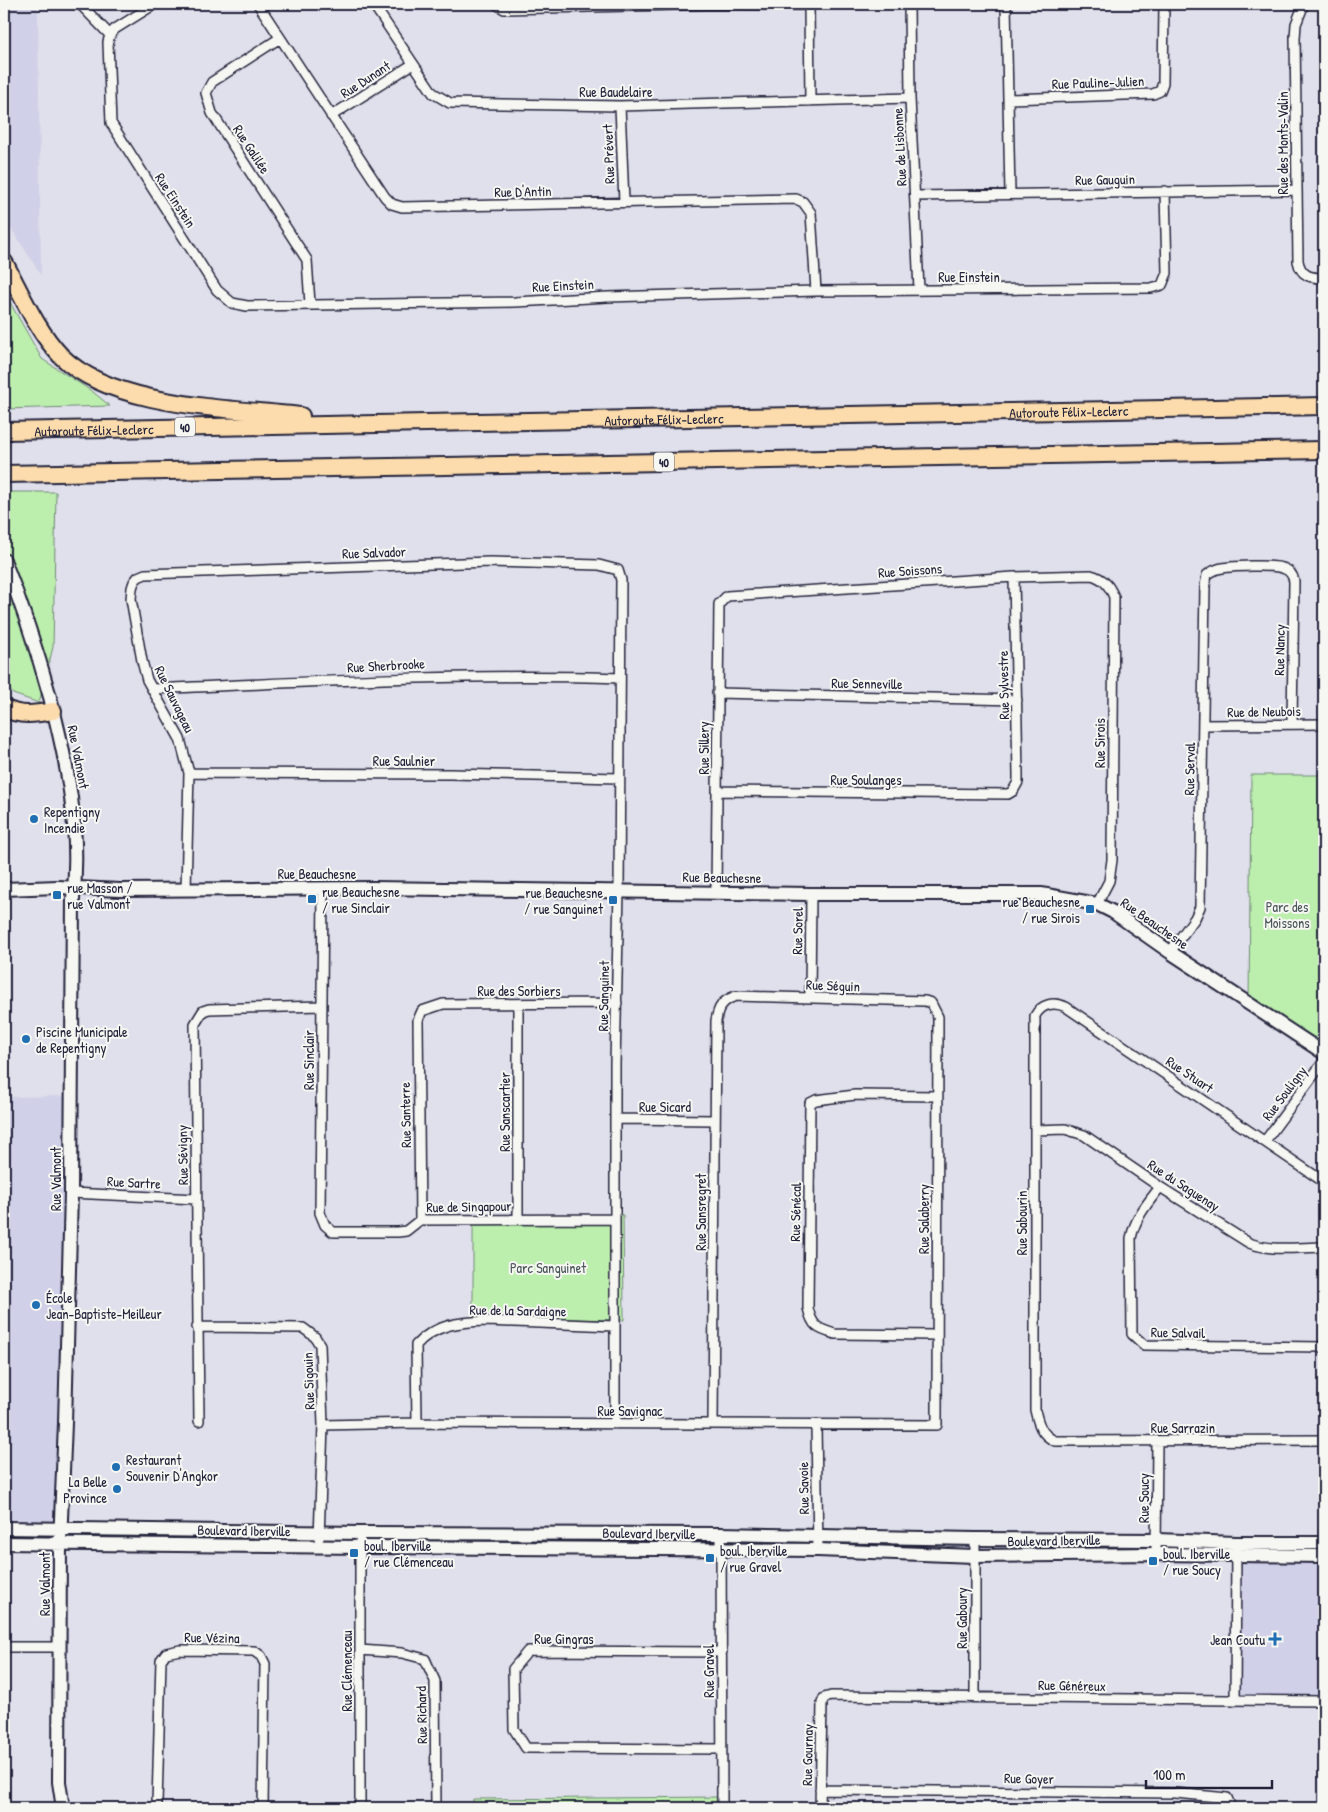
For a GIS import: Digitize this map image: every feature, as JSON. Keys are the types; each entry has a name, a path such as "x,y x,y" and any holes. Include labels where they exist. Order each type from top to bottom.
{"highway":[{"path":"4,262 38,324 53,347 76,368 103,382 143,396 182,404 366,424"},
{"name":"Autoroute Félix-Leclerc","path":"4,431 1324,406"},
{"name":"40","path":"4,474 1324,450"},
{"path":"4,708 26,715 54,711"}],"street":[{"path":"80,4 110,35 115,29 155,4"},
{"name":"Rue D'Antin","path":"258,4 385,197 392,204 402,207 796,199 803,202 811,213 816,291"},
{"name":"Rue Baudelaire","path":"373,4 433,93 450,103 620,106 910,98"},
{"path":"496,4 504,9 716,4 808,4 810,101"},
{"name":"Rue de Lisbonne","path":"909,4 910,98 919,290"},
{"path":"1006,4 1010,194"},
{"name":"Rue Pauline-Julien","path":"1008,99 1153,94 1160,91 1164,83 1164,4"},
{"name":"Rue des Monts-Valin","path":"1304,4 1296,24 1295,38 1298,262 1300,270 1311,278 1324,278"},
{"name":"Rue Einstein","path":"110,35 108,42 111,123 217,290 232,303 247,306 515,302 608,297 816,291 1151,288 1162,285 1167,273 1166,191"},
{"name":"Rue Galilée","path":"280,38 212,82 206,93 212,113 307,260 310,304"},
{"name":"Rue Dunant","path":"331,116 413,64"},
{"name":"Rue Prévert","path":"620,106 624,202"},
{"name":"Rue Gauguin","path":"915,196 1296,190"},
{"name":"Rue Valmont","path":"4,560 32,635 54,711 70,789 74,848 70,1096 71,1193 65,1423 60,1528 59,1782 63,1808"},
{"name":"Rue Salvador","path":"134,582 138,577 145,574 490,562 599,565 618,570"},
{"name":"Rue Serval","path":"1170,952 1195,918 1200,907 1206,578 1212,571 1231,567 1271,566 1284,568 1293,576"},
{"name":"Rue Sanguinet","path":"615,1424 615,1119 621,580 618,570"},
{"name":"Rue Soissons","path":"718,604 727,596 1014,577 1091,575 1099,577 1105,582"},
{"name":"Rue Nancy","path":"1292,724 1293,576"},
{"name":"Rue Sylvestre","path":"1014,577 1018,774 1018,782 1014,791"},
{"name":"Rue Sauvageau","path":"134,582 131,599 137,638 148,680 180,739 189,773 186,889"},
{"name":"Rue Sirois","path":"1097,904 1109,881 1112,854 1114,597 1105,582"},
{"name":"Rue Sillery","path":"716,893 718,604"},
{"name":"Rue Sherbrooke","path":"153,689 439,676 620,678"},
{"name":"Rue Senneville","path":"717,693 1017,700"},
{"name":"Rue de Neubois","path":"1203,725 1324,724"},
{"name":"Rue Saulnier","path":"189,773 451,774 619,778"},
{"name":"Rue Soulanges","path":"717,791 1008,794 1014,791"},
{"name":"Rue Beauchesne","path":"4,889 619,890 811,894 1041,894 1097,904 1113,912 1170,952 1324,1053"},
{"name":"Rue Sinclair","path":"323,889 320,1213 328,1229"},
{"name":"Rue Sorel","path":"810,998 811,894"},
{"name":"Rue Séguin","path":"724,1002 736,996 925,1001 931,1004 937,1013"},
{"name":"Rue Sansregret","path":"713,1424 716,1021 717,1011 724,1002"},
{"name":"Rue des Sorbiers","path":"422,1011 442,1004 617,1003"},
{"name":"Rue Stuart","path":"1038,1011 1045,1006 1058,1003 1066,1007 1324,1182"},
{"name":"Rue Sanscartier","path":"518,1005 518,1219"},
{"name":"Rue Sévigny","path":"199,1421 195,1024 203,1011 209,1009 322,1006"},
{"name":"Rue Santerre","path":"420,1220 418,1020 422,1011"},
{"name":"Rue Sabourin","path":"1038,1011 1035,1016 1035,1410 1038,1423 1044,1434"},
{"name":"Rue Salaberry","path":"937,1013 937,1425"},
{"name":"Rue Souligny","path":"1265,1141 1324,1061"},
{"name":"Rue Sénécal","path":"936,1335 835,1334 820,1330 811,1321 808,1308 810,1103 816,1100 855,1095 937,1096"},
{"name":"Rue Sicard","path":"615,1119 715,1120"},
{"name":"Rue du Saguenay","path":"1035,1130 1065,1129 1084,1135 1160,1187 1258,1247 1324,1247"},
{"name":"Rue Salvail","path":"1160,1187 1134,1223 1131,1238 1132,1334 1135,1338 1144,1345 1324,1347"},
{"name":"Rue Sartre","path":"71,1193 196,1198"},
{"name":"Rue de Singapour","path":"328,1229 333,1232 398,1232 406,1231 420,1220 615,1219"},
{"name":"Rue de la Sardaigne","path":"417,1423 416,1346 423,1338 445,1325 487,1321 614,1326"},
{"name":"Rue Sigouin","path":"197,1327 303,1328 315,1337 320,1345 323,1425 319,1546"},
{"name":"Rue Savignac","path":"323,1425 417,1423 937,1425"},
{"name":"Rue Savoie","path":"816,1425 818,1550"},
{"name":"Rue Sarrazin","path":"1044,1434 1055,1441 1324,1440"},
{"name":"Rue Soucy","path":"1156,1554 1157,1441"},
{"name":"Boulevard Iberville","path":"4,1528 1157,1540 1236,1550 1324,1556"},
{"name":"Rue Clémenceau","path":"360,1533 360,1808"},
{"name":"Rue Gravel","path":"721,1534 722,1808"},
{"name":"Rue Gaboury","path":"975,1539 975,1697"},
{"name":"Boulevard Iberville","path":"4,1543 818,1550 974,1556 1156,1554 1324,1543"},
{"path":"1235,1701 1236,1550"},
{"path":"4,1647 59,1647"},
{"name":"Rue Vézina","path":"154,1808 157,1804 160,1660 166,1653 180,1650 254,1651 261,1656 265,1664 263,1808"},
{"name":"Rue Richard","path":"360,1650 402,1653 425,1659 435,1681 436,1808"},
{"name":"Rue Gingras","path":"722,1652 528,1651 513,1669 514,1729 526,1748 722,1749"},
{"name":"Rue Généreux","path":"822,1703 824,1698 846,1695 1324,1701"},
{"name":"Rue Gournay","path":"820,1808 822,1703"},
{"name":"Rue Goyer","path":"820,1790 1176,1794 1227,1798 1231,1808"}],"shaded area":[{"path":"4,4 38,4 41,275 4,217"},
{"name":"École Jean-Baptiste-Meilleur","path":"71,1096 60,1528 4,1528 4,1097"},
{"path":"1236,1556 1324,1556 1324,1701 1235,1701"}],"green space":[{"path":"4,292 42,359 93,392 110,406 4,409"},
{"path":"4,492 56,492 53,647 39,703 13,694 4,681"},
{"name":"Parc des Moissons","path":"1251,775 1324,775 1324,1053 1249,1004"},
{"name":"Parc Sanguinet","path":"623,1215 624,1320 473,1317 473,1217"},
{"path":"722,1797 722,1808 473,1808 473,1799"}],"place":[{"name":"Repentigny Incendie","path":"34,819"},
{"name":"rue Masson / rue Valmont","path":"57,895"},
{"name":"rue Beauchesne / rue Sinclair","path":"312,899"},
{"name":"rue Beauchesne / rue Sanguinet","path":"613,900"},
{"name":"rue Beauchesne / rue Sirois","path":"1090,909"},
{"name":"Piscine Municipale de Repentigny","path":"26,1039"},
{"name":"École Jean-Baptiste-Meilleur","path":"36,1305"},
{"name":"Restaurant Souvenir D'Angkor","path":"116,1467"},
{"name":"La Belle Province","path":"117,1489"},
{"name":"boul. Iberville / rue Clémenceau","path":"354,1553"},
{"name":"boul. Iberville / rue Gravel","path":"710,1558"},
{"name":"boul. Iberville / rue Soucy","path":"1153,1561"},
{"name":"Jean Coutu","path":"1275,1639"}]}
